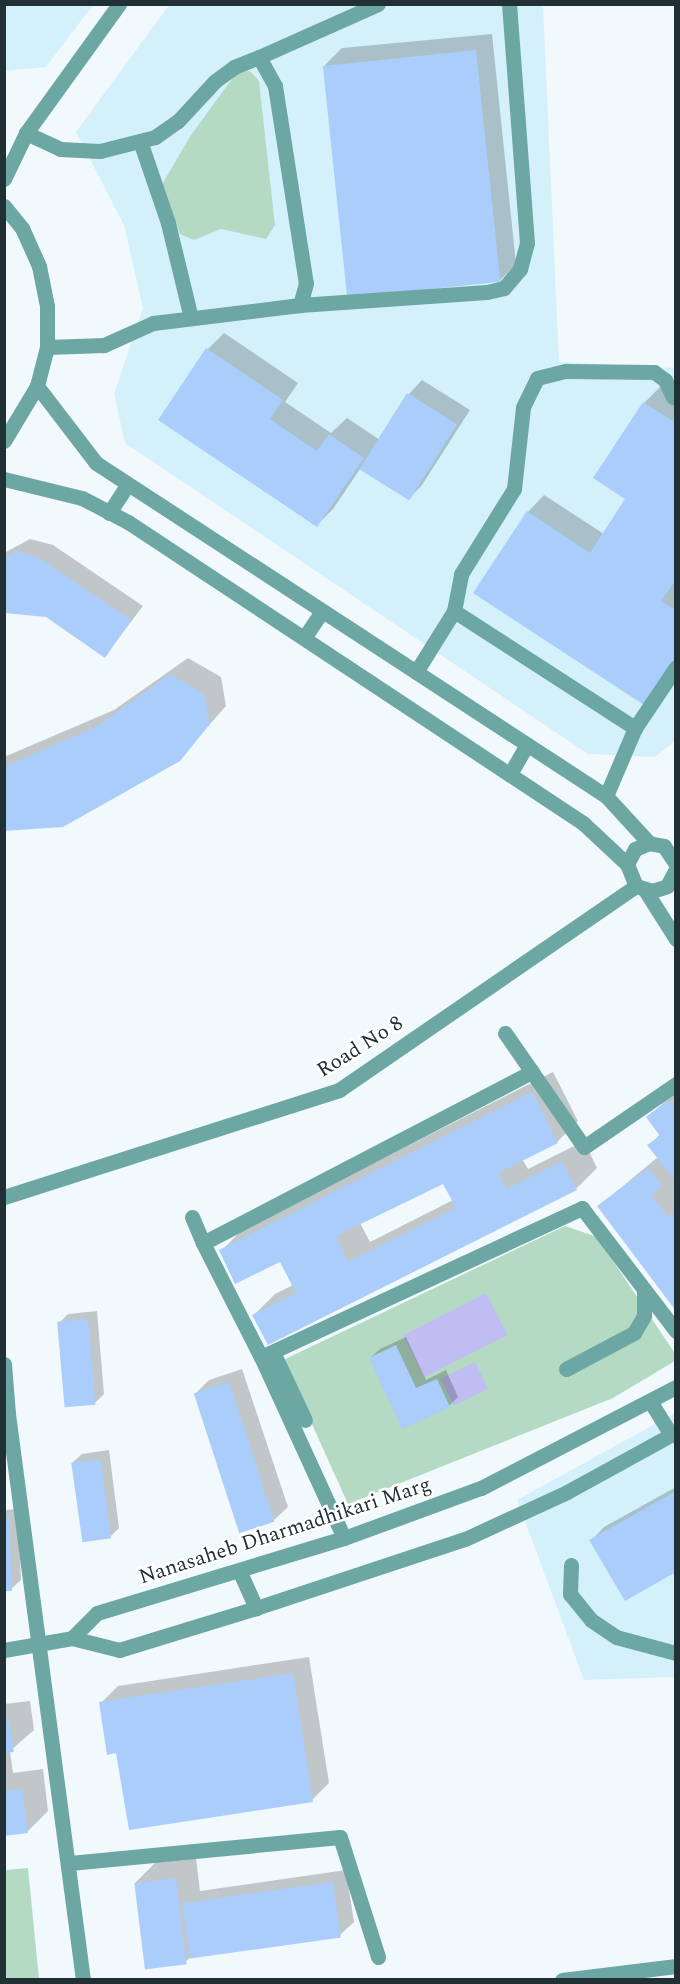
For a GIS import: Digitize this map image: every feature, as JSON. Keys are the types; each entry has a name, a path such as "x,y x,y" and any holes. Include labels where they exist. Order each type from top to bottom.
{"street":[{"path":"4,179 26,133 119,4"},
{"path":"26,133 60,149 100,151 156,137 177,121 214,81 234,67 378,4"},
{"path":"47,347 105,345 153,323 190,318 300,305 487,292 504,288 520,269 527,243 509,4"},
{"path":"259,57 275,86 306,283 300,305"},
{"path":"140,141 168,223 190,318"},
{"path":"4,206 22,228 39,266 47,306 47,347 37,386 4,441"},
{"path":"416,672 454,611 461,574 514,489 523,407 537,378 566,370 654,372 665,380 673,397"},
{"path":"37,386 83,451 127,485 606,796 649,843 674,854"},
{"path":"4,479 54,489 109,513 304,638 583,823 627,864 675,939"},
{"path":"109,513 127,485"},
{"path":"304,638 322,611"},
{"path":"454,611 634,728"},
{"path":"606,796 634,728 675,668"},
{"path":"510,774 528,745"},
{"path":"627,864 635,849 649,843"},
{"name":"Road No 8","path":"4,1197 339,1090 641,888 660,890 674,878"},
{"path":"505,1033 584,1147 675,1084"},
{"path":"203,1243 532,1072"},
{"path":"267,1354 582,1208 675,1331"},
{"path":"192,1217 203,1243 305,1420"},
{"path":"566,1369 634,1333 644,1316 644,1290"},
{"path":"267,1354 344,1539"},
{"path":"4,1364 37,1646 70,1863 83,1980"},
{"name":"Nanasaheb Dharmadhikari Marg","path":"72,1638 97,1613 344,1539 481,1488 675,1387"},
{"path":"4,1650 72,1638 119,1650 256,1608 465,1539 567,1492 673,1433 650,1401"},
{"path":"571,1565 570,1594 591,1620 616,1637 675,1653"},
{"path":"239,1570 256,1608"},
{"path":"70,1863 340,1837 378,1957"},
{"path":"562,1980 675,1966"}],"shaded area":[{"path":"4,5 93,5 46,67 5,71"},
{"path":"169,5 543,5 559,362 675,368 675,741 655,757 588,754 125,443 114,394 143,308 124,225 76,132"},
{"path":"675,1413 675,1677 584,1680 517,1500"}],"green space":[{"path":"250,71 259,81 275,225 266,239 221,229 194,240 180,234 161,186 191,135 237,72"},
{"path":"565,1226 597,1237 676,1355 675,1361 613,1398 348,1504 283,1360"},
{"path":"28,1868 39,1979 5,1979 5,1870"}],"water":[{"path":"486,1293 507,1335 424,1377 403,1335"},
{"path":"475,1362 488,1389 454,1406 441,1379"}],"building":[{"path":"476,50 500,282 347,298 323,66"},
{"path":"206,348 283,400 270,419 317,451 329,434 364,458 317,527 158,420"},
{"path":"407,393 457,424 409,501 359,469"},
{"path":"643,402 673,421 676,418 676,580 661,601 676,610 676,658 644,705 473,593 527,511 590,553 625,499 593,478"},
{"path":"16,551 39,558 131,620 105,658 46,617 4,613 4,558"},
{"path":"170,674 204,694 210,724 180,761 63,827 4,831 4,767 96,727"},
{"path":"532,1092 558,1143 498,1173 507,1189 562,1161 577,1190 268,1345 252,1315 296,1293 280,1262 235,1284 219,1250","holes":["443,1184 456,1208 348,1262 336,1236"]},
{"path":"668,1100 676,1111 676,1182 647,1145 660,1136 646,1117"},
{"path":"648,1168 662,1187 651,1195 668,1217 676,1211 676,1311 597,1206"},
{"path":"88,1319 95,1405 65,1407 57,1322"},
{"path":"396,1345 416,1388 437,1379 450,1407 402,1429 369,1358"},
{"path":"229,1382 274,1522 239,1533 194,1393"},
{"path":"100,1459 111,1538 82,1542 71,1463"},
{"path":"676,1491 676,1572 625,1601 589,1540"},
{"path":"4,1518 9,1518 12,1591 4,1591"},
{"path":"293,1673 313,1802 129,1830 116,1753 107,1755 99,1702"},
{"path":"9,1721 14,1752 4,1753 4,1722"},
{"path":"22,1789 28,1833 4,1836 4,1791"},
{"path":"176,1878 187,1964 145,1969 134,1883"},
{"path":"333,1882 341,1937 190,1959 182,1903"}]}
